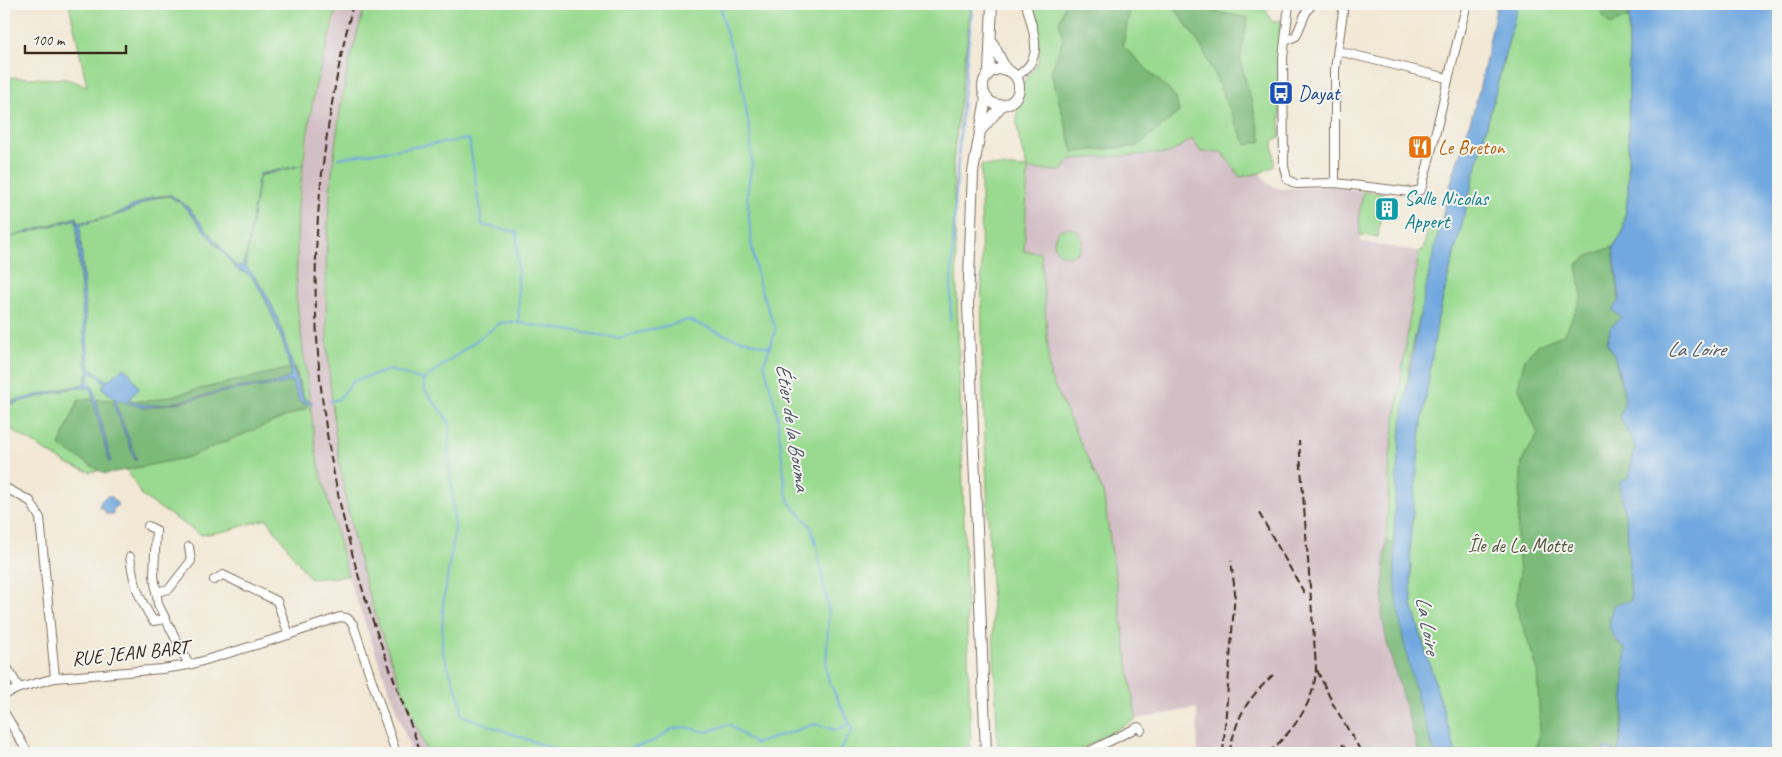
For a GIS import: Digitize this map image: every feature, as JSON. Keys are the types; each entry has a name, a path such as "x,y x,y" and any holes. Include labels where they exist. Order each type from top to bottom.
{"main road":[{"path":"985,751 968,305 973,172 986,98 983,87 989,73 992,4"},
{"path":"986,98 992,103 1002,105 1011,102 1017,95 1018,86 1015,77 1006,70 991,41"},
{"path":"989,73 998,69 1006,70"},
{"path":"982,129 1002,105"}],"street":[{"path":"1015,77 1029,67 1035,54 1026,4"},
{"path":"1289,4 1283,58 1284,172 1292,183 1335,183 1411,192 1420,190 1427,171 1447,78 1467,4"},
{"path":"1286,40 1296,36 1307,10 1313,4"},
{"path":"1335,183 1335,70 1344,4"},
{"path":"1338,51 1447,78"},
{"path":"4,487 30,501 40,518 55,678"},
{"path":"148,526 156,530 157,537 154,564 156,592 165,620 189,665"},
{"path":"156,592 169,589 191,561 189,546"},
{"path":"130,557 134,585 138,596 153,621 165,620"},
{"path":"214,580 223,575 277,602 289,635"},
{"name":"RUE JEAN BART","path":"4,695 18,688 55,678 189,665 289,635 340,617 347,618 353,624 396,753"},
{"path":"4,662 18,688"},
{"path":"4,712 28,753"},
{"path":"1086,753 1138,727 1141,730"}],"shaded area":[{"path":"338,4 365,4 343,93 331,196 325,294 332,412 355,542 369,595 427,753 412,753 348,576 317,458 307,389 296,295 298,206 315,88"},
{"path":"1189,139 1192,139 1201,152 1222,152 1240,177 1260,173 1268,184 1279,189 1333,186 1363,192 1359,216 1360,242 1419,251 1390,457 1382,615 1387,644 1419,753 1198,753 1197,708 1136,719 1103,492 1050,376 1041,253 1024,251 1028,169 1043,169 1071,159 1170,153"}],"green space":[{"path":"69,4 338,4 315,88 306,144 298,206 296,295 317,458 348,576 310,579 267,519 226,531 201,535 142,496 125,466 90,472 67,464 4,425 4,77 66,79 87,86"},
{"path":"365,4 971,4 953,162 971,753 427,753 387,649 369,596 355,542 335,431 329,375 326,262 329,206 343,94"},
{"path":"1029,4 1263,4 1272,22 1281,20 1280,138 1273,141 1274,166 1260,173 1240,177 1222,152 1201,152 1192,139 1170,153 1071,159 1062,171 1028,169 1024,251 1041,253 1050,376 1103,492 1136,719 1074,753 998,753 982,368 981,165 1027,168 1017,125 1017,115 1024,82 1038,60 1038,36"},
{"path":"1065,4 1131,4 1123,46 1176,97 1179,112 1138,146 1073,152 1051,72 1063,39 1059,21"},
{"path":"1172,4 1210,4 1212,11 1248,18 1240,60 1262,141 1246,145 1202,48"},
{"name":"Île de La Motte","path":"1518,4 1629,4 1628,193 1623,232 1613,247 1603,753 1456,753 1412,605 1410,542 1421,430 1438,318"},
{"path":"1602,4 1629,4 1630,17 1610,25 1603,16"},
{"path":"1363,192 1383,193 1378,237 1360,235 1359,216"},
{"path":"1429,224 1440,228 1410,358 1397,482 1395,544 1386,541 1390,457 1419,251 1423,250"},
{"path":"1068,228 1078,232 1082,242 1078,252 1068,256 1058,252 1054,242 1058,232"},
{"path":"1613,247 1621,317 1610,328 1607,343 1614,354 1625,398 1620,418 1635,446 1629,477 1619,483 1627,525 1631,601 1613,639 1625,649 1623,722 1618,752 1603,748 1603,753 1535,753 1540,729 1537,668 1516,606 1520,573 1517,536 1522,461 1538,434 1518,386 1525,358 1538,345 1565,334 1582,296 1577,265 1588,256"},
{"path":"295,367 307,408 186,458 105,474 59,446 79,399 149,401"},
{"path":"1386,541 1395,544 1398,597 1406,650 1419,702 1435,753 1419,753 1387,643 1382,615"}],"water":[{"path":"1497,4 1518,4 1438,318 1421,430 1410,542 1412,605 1456,753 1435,753 1414,687 1400,619 1395,573 1394,525 1396,478 1408,384 1425,290 1447,197 1479,89"},
{"name":"La Loire","path":"1629,4 1778,4 1778,753 1603,753 1604,747 1618,752 1623,722 1625,649 1612,634 1609,624 1610,618 1614,604 1631,601 1627,525 1619,483 1629,477 1635,446 1620,418 1625,398 1614,354 1607,343 1610,328 1621,317 1612,310 1620,299 1613,247 1623,232 1628,193"},
{"path":"303,165 259,176 260,174"},
{"path":"171,195 188,207 236,266 242,266 247,255 245,266 256,278 273,308 280,324 300,391 305,400 312,401 312,405 300,402 291,381 278,385 232,390 182,402 144,408 118,400 116,405 137,460 135,460 114,406 115,399 102,388 105,383 91,371 87,383 93,387 111,462 109,462 90,388 73,388 4,406 4,403 84,384 89,370 86,364 76,219 4,239 77,217 78,223 108,217 80,225 89,366 107,381 123,368 130,373 139,389 128,400 139,404 151,405 178,402 230,389 275,383 290,377 290,368 277,327 265,299 253,279 244,272 237,270 183,205 169,196 154,198 124,213 111,217 152,197"},
{"path":"106,496 112,497 118,505 113,509 113,514 106,514 104,509 99,507 101,501"}],"waterway":[{"name":"Étier de la Bouma","path":"720,4 725,29 740,75 750,132 752,163 747,195 751,242 759,284 776,330 764,363 777,413 786,493 790,503 811,527 817,547 829,612 826,666 829,682 853,730 838,753"},
{"path":"950,320 958,162 973,4"},
{"path":"338,158 469,139 482,225 517,232 519,323"},
{"path":"423,380 500,323 513,322 619,338 689,320 728,336 769,347"},
{"path":"330,401 339,399 353,381 390,370 423,380 424,389 450,423 448,450 455,529 443,604 442,649 461,703 461,715 564,753"},
{"path":"627,753 630,748 654,741 672,729 685,727 707,732 729,724 755,744 815,724 836,730 850,724"}],"railway":[{"path":"353,4 337,74 326,143 319,210 316,276 317,343 324,410 335,478 351,549 375,626 421,753"},
{"path":"1268,753 1286,735 1301,715 1312,692 1315,679 1316,666 1299,441"},
{"path":"1259,513 1306,596"},
{"path":"1223,753 1235,592 1231,561"},
{"path":"1317,670 1333,704 1362,753"},
{"path":"1229,753 1239,718 1249,701 1273,675"},
{"path":"1342,744 1348,753"}],"place":[{"name":"Dayat","path":"1281,93"},
{"name":"Le Breton","path":"1420,147"},
{"name":"Salle Nicolas Appert","path":"1387,209"}]}
